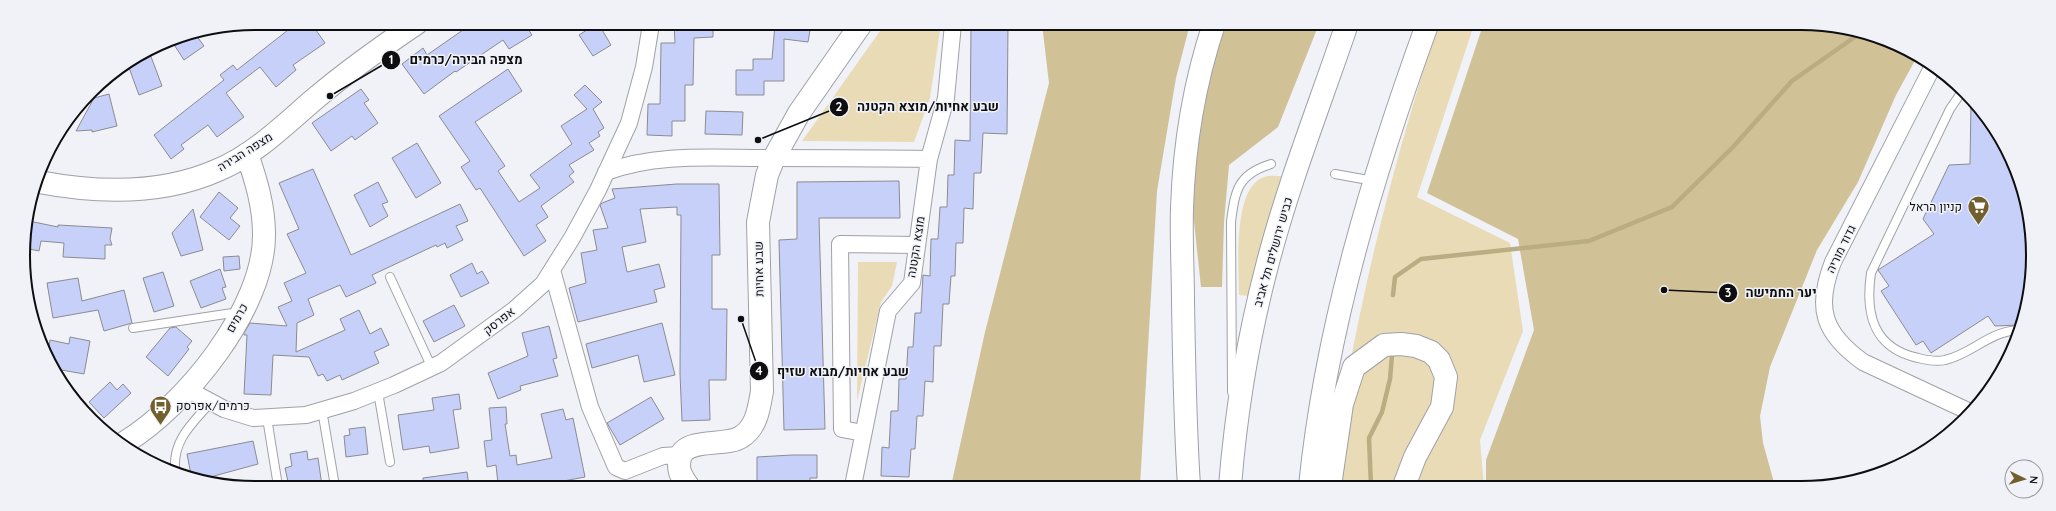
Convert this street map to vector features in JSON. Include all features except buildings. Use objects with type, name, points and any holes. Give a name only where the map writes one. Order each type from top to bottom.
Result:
[{"type":"main road","name":"מצפה הבירה","points":[[42,183],[70,188],[110,191],[148,188],[179,183],[218,170],[247,154],[278,131],[318,96],[373,53],[407,30]]},
{"type":"main road","name":"שבע אחיות","points":[[680,455],[687,448],[698,445],[732,441],[742,437],[752,426],[758,413],[762,391],[758,222],[767,175],[774,158],[799,113],[857,30]]},
{"type":"main road","points":[[1189,481],[1186,444],[1182,208],[1185,155],[1192,104],[1204,54],[1212,30]]},
{"type":"main road","name":"כביש ירושלים תל אביב","points":[[1231,476],[1248,346],[1267,264],[1279,222],[1345,30]]},
{"type":"main road","points":[[1311,481],[1321,407],[1344,291],[1375,181],[1424,30]]},
{"type":"main road","name":"כרמים","points":[[127,441],[168,410],[187,389],[205,368],[243,312],[259,273],[264,235],[262,205],[247,154]]},
{"type":"main road","points":[[1331,481],[1342,404],[1354,366],[1384,345],[1401,344],[1416,346],[1431,352],[1439,360],[1446,377],[1442,407],[1415,457],[1406,481]]},
{"type":"main road","points":[[680,455],[677,466],[680,475],[684,481]]},
{"type":"street","name":"אפרסק","points":[[187,389],[224,409],[253,418],[306,415],[378,392],[432,368],[480,336],[514,310],[543,284],[572,238],[606,172],[629,123],[644,67],[650,30]]},
{"type":"street","name":"מוצא הקטנה","points":[[854,481],[888,311],[912,283],[929,159],[946,98],[952,30]]},
{"type":"street","name":"גדוד מוריה","points":[[1930,71],[1833,262],[1826,280],[1823,311],[1828,324],[1837,339],[1848,351],[1863,362],[1965,410]]},
{"type":"street","points":[[606,172],[625,165],[649,160],[696,158],[929,159]]},
{"type":"street","points":[[863,433],[842,429],[840,244],[917,245]]},
{"type":"street","points":[[552,270],[590,408],[616,467],[625,472],[663,456],[680,455]]},
{"type":"lane","points":[[1959,95],[1950,109],[1871,273],[1868,292],[1869,308],[1875,327],[1884,339],[1894,348],[1910,356],[1926,360],[1944,360],[1957,357],[1996,334],[2013,331]]},
{"type":"lane","points":[[1231,476],[1231,222],[1239,186],[1247,175],[1271,164]]},
{"type":"lane","points":[[1336,174],[1375,181]]},
{"type":"lane","points":[[390,277],[432,368]]},
{"type":"lane","points":[[133,328],[243,312]]},
{"type":"lane","points":[[378,392],[390,462]]},
{"type":"lane","points":[[175,466],[176,447],[186,430],[211,402]]},
{"type":"lane","points":[[322,410],[334,481]]},
{"type":"lane","points":[[267,418],[277,481]]},
{"type":"shaded area","points":[[881,30],[940,30],[930,98],[914,142],[802,141]]},
{"type":"shaded area","points":[[1043,30],[1188,30],[1176,78],[1157,191],[1140,481],[952,481],[985,332],[1049,83]]},
{"type":"shaded area","points":[[1223,30],[1317,30],[1278,127],[1229,165],[1224,223],[1222,287],[1201,287],[1192,203],[1199,138],[1207,87]]},
{"type":"shaded area","points":[[1436,30],[1472,30],[1417,197],[1510,243],[1523,331],[1480,440],[1484,481],[1331,481],[1348,373],[1372,261],[1395,167]]},
{"type":"shaded area","points":[[1481,30],[1815,30],[1844,34],[1873,42],[1887,47],[1915,61],[1896,95],[1858,182],[1817,250],[1770,367],[1760,416],[1763,443],[1774,481],[1486,481],[1486,460],[1534,330],[1518,239],[1427,193]]},
{"type":"shaded area","points":[[1282,176],[1250,296],[1239,295],[1238,248],[1242,212],[1247,196],[1254,184],[1264,177]]},
{"type":"shaded area","points":[[858,262],[897,262],[892,286],[881,302],[857,401]]},
{"type":"waterway","points":[[1393,295],[1395,277],[1421,259],[1589,241],[1672,207],[1733,147],[1792,81],[1855,37]]},
{"type":"waterway","points":[[1371,481],[1369,438],[1382,412],[1390,379],[1392,355]]},
{"type":"place","name":"מצפה הבירה/כרמים","points":[[330,96]]},
{"type":"place","name":"שבע אחיות/מוצא הקטנה","points":[[758,140]]},
{"type":"place","name":"קניון הראל","points":[[1978,226]]},
{"type":"place","name":"יער החמישה","points":[[1664,290]]},
{"type":"place","name":"שבע אחיות/מבוא שזיף","points":[[741,319]]},
{"type":"place","name":"כרמים/אפרסק","points":[[160,426]]}]
